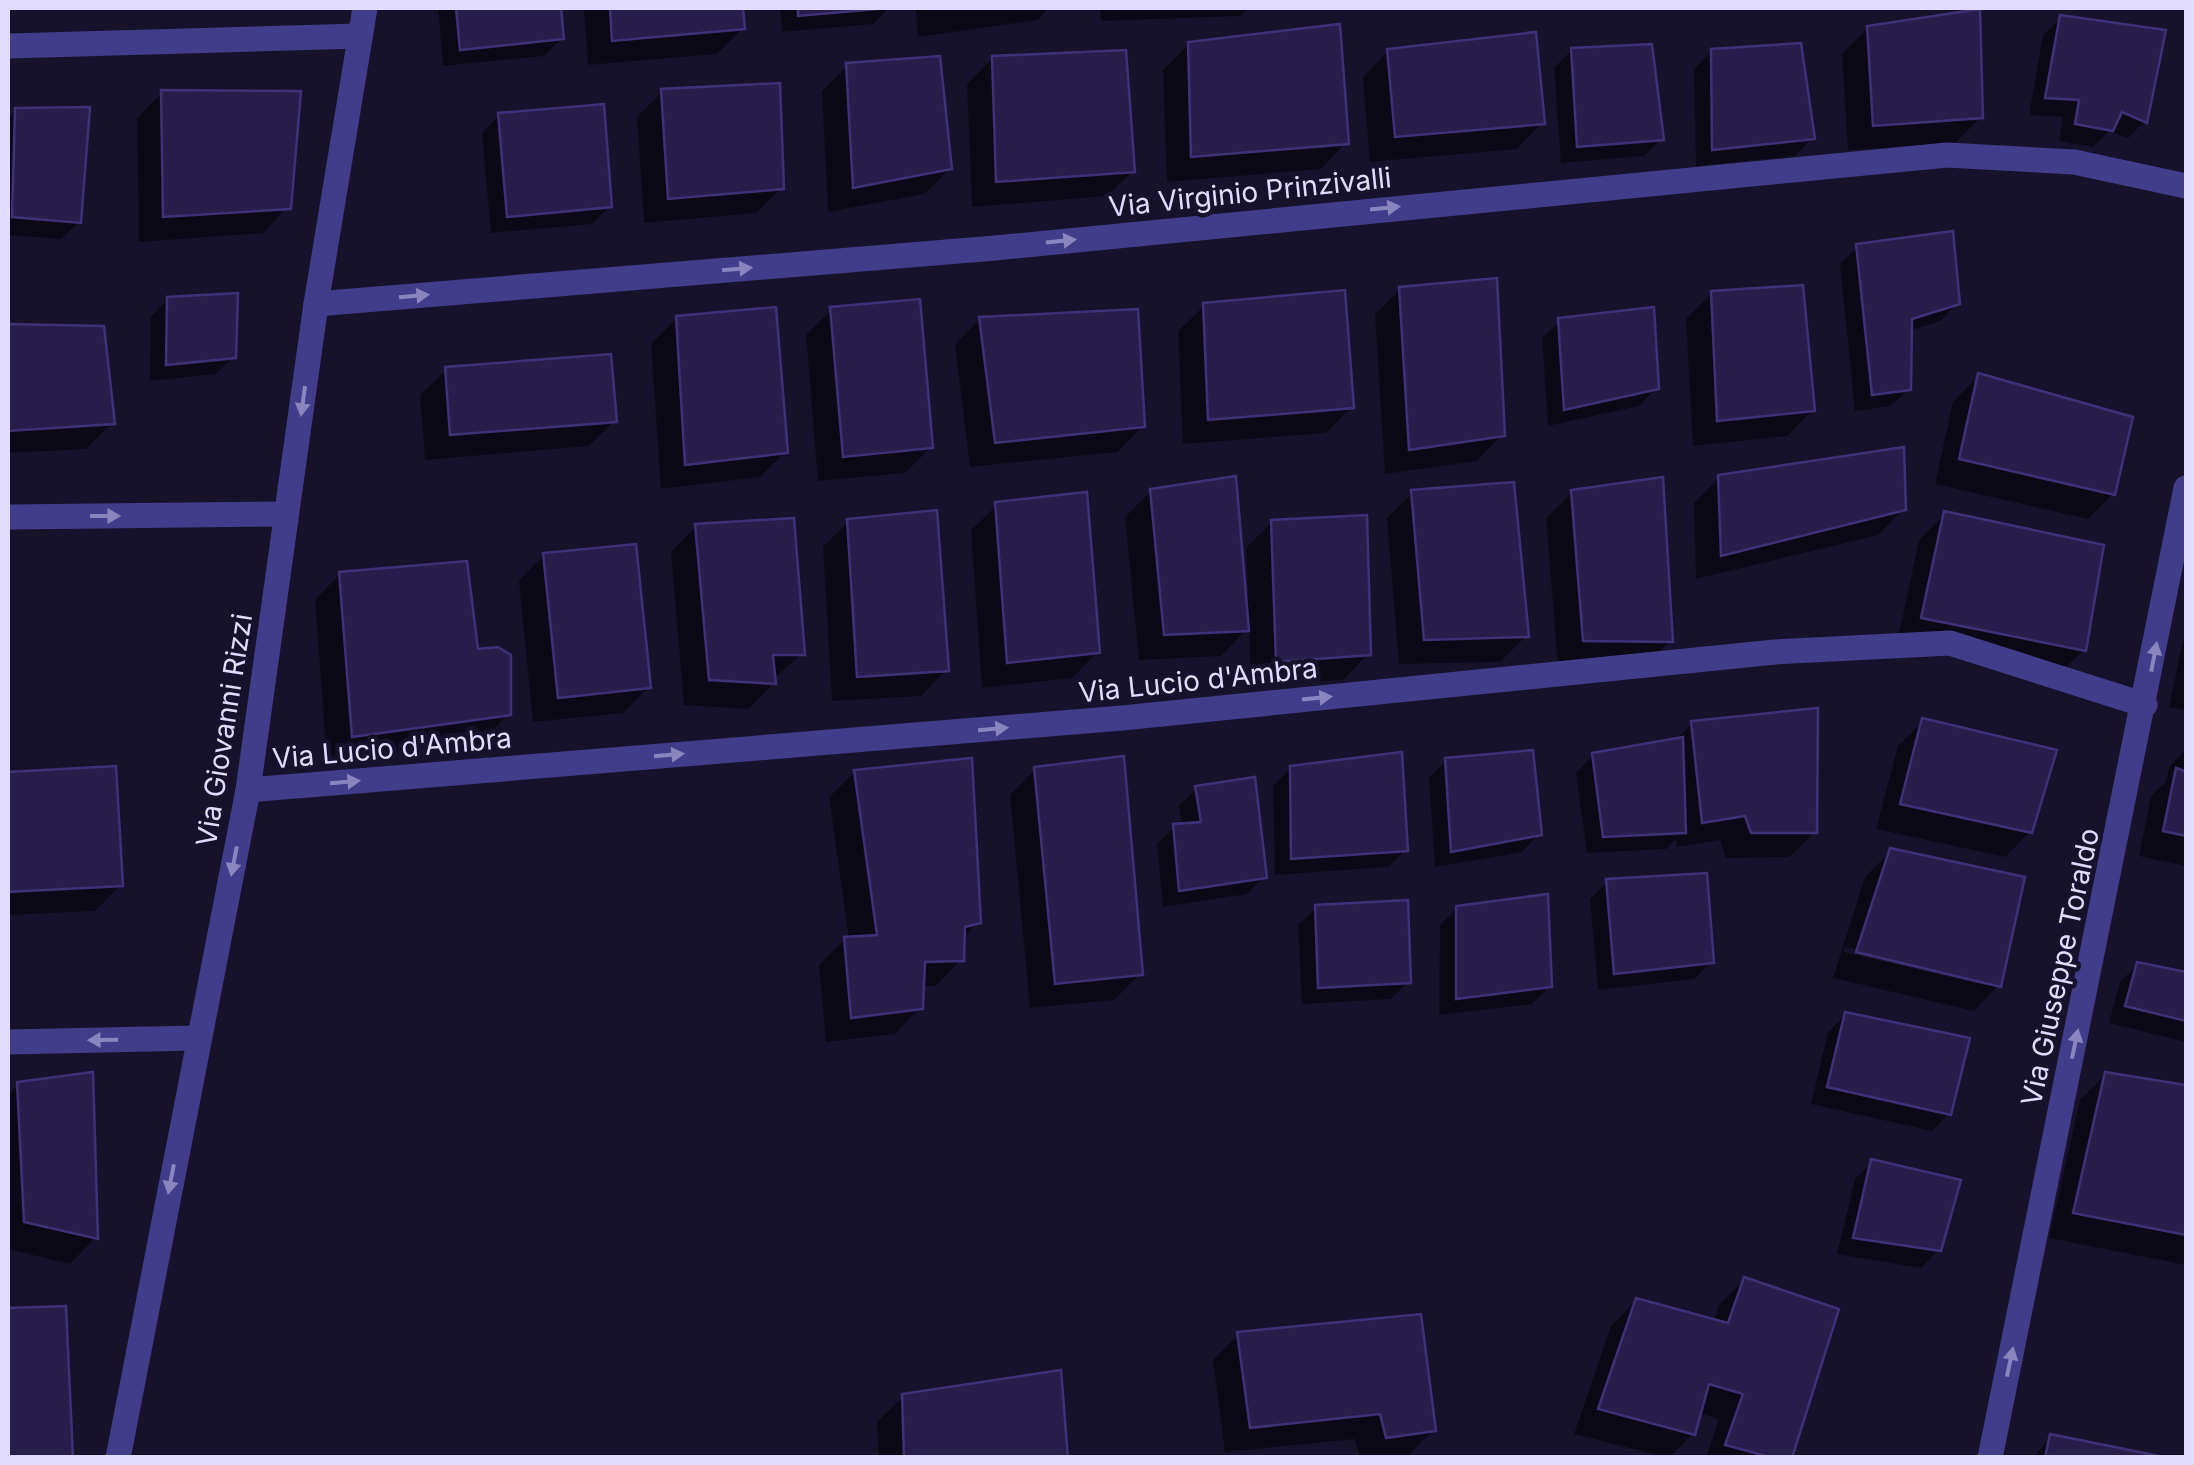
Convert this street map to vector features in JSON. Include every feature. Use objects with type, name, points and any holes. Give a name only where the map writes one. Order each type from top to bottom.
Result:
[{"type":"street","name":"Via Giovanni Rizzi","points":[[118,1458],[248,790],[316,304],[364,8]]},
{"type":"street","points":[[8,46],[359,36]]},
{"type":"street","name":"Via Virginio Prinzivalli","points":[[316,304],[995,248],[1947,155],[2074,162],[2186,186]]},
{"type":"street","name":"Via Giuseppe Toraldo","points":[[1990,1458],[2186,488]]},
{"type":"street","points":[[8,516],[286,514]]},
{"type":"street","name":"Via Lucio d'Ambra","points":[[248,790],[1122,718],[1775,652],[1950,643],[2145,705]]},
{"type":"street","points":[[8,1042],[198,1038]]},
{"type":"building","points":[[456,8],[561,8],[564,39],[460,50]]},
{"type":"building","points":[[610,8],[743,8],[745,29],[612,41]]},
{"type":"building","points":[[798,8],[889,8],[798,16]]},
{"type":"building","points":[[1980,9],[1983,118],[1873,126],[1867,26]]},
{"type":"building","points":[[2060,15],[2166,30],[2147,123],[2122,112],[2113,131],[2075,124],[2079,100],[2045,98]]},
{"type":"building","points":[[1340,24],[1349,144],[1191,157],[1188,42]]},
{"type":"building","points":[[1536,32],[1545,124],[1395,137],[1387,49]]},
{"type":"building","points":[[1801,43],[1815,139],[1712,150],[1711,49]]},
{"type":"building","points":[[1652,44],[1664,140],[1577,147],[1571,48]]},
{"type":"building","points":[[1126,50],[1135,172],[996,182],[992,56]]},
{"type":"building","points":[[940,56],[952,169],[853,188],[846,63]]},
{"type":"building","points":[[780,83],[784,189],[668,199],[661,89]]},
{"type":"building","points":[[161,90],[301,91],[291,209],[163,217]]},
{"type":"building","points":[[604,104],[612,207],[507,217],[498,113]]},
{"type":"building","points":[[90,107],[81,223],[12,217],[15,108]]},
{"type":"building","points":[[1953,231],[1960,304],[1912,319],[1911,390],[1872,395],[1856,244]]},
{"type":"building","points":[[1497,278],[1505,436],[1409,450],[1399,287]]},
{"type":"building","points":[[1803,285],[1815,411],[1717,421],[1711,291]]},
{"type":"building","points":[[1345,290],[1354,408],[1208,420],[1203,303]]},
{"type":"building","points":[[238,293],[236,358],[166,365],[167,297]]},
{"type":"building","points":[[920,299],[933,448],[843,457],[830,307]]},
{"type":"building","points":[[776,307],[788,453],[685,465],[676,316]]},
{"type":"building","points":[[1654,307],[1659,389],[1564,410],[1558,318]]},
{"type":"building","points":[[1138,309],[1145,427],[995,443],[979,317]]},
{"type":"building","points":[[8,324],[104,326],[115,424],[8,431]]},
{"type":"building","points":[[611,354],[617,422],[450,435],[445,367]]},
{"type":"building","points":[[1978,373],[2133,417],[2115,495],[1959,459]]},
{"type":"building","points":[[1904,447],[1906,510],[1721,556],[1718,475]]},
{"type":"building","points":[[1236,476],[1249,631],[1164,635],[1150,489]]},
{"type":"building","points":[[1663,477],[1673,642],[1583,641],[1571,490]]},
{"type":"building","points":[[1514,482],[1529,637],[1424,640],[1411,490]]},
{"type":"building","points":[[1087,492],[1100,653],[1007,663],[995,502]]},
{"type":"building","points":[[937,510],[949,671],[857,677],[847,519]]},
{"type":"building","points":[[1944,511],[2104,545],[2086,651],[1921,618]]},
{"type":"building","points":[[1367,515],[1371,655],[1276,662],[1271,520]]},
{"type":"building","points":[[794,518],[805,655],[773,655],[776,684],[709,680],[695,524]]},
{"type":"building","points":[[636,544],[651,688],[558,698],[543,553]]},
{"type":"building","points":[[467,561],[478,649],[498,647],[511,655],[511,715],[352,737],[339,572]]},
{"type":"building","points":[[1818,708],[1817,833],[1751,833],[1745,816],[1702,823],[1691,721]]},
{"type":"building","points":[[1922,718],[2057,750],[2032,833],[1900,804]]},
{"type":"building","points":[[1683,737],[1686,833],[1603,837],[1592,753]]},
{"type":"building","points":[[1533,750],[1542,835],[1451,852],[1445,758]]},
{"type":"building","points":[[1402,752],[1408,851],[1291,859],[1290,766]]},
{"type":"building","points":[[1124,756],[1143,975],[1055,984],[1034,767]]},
{"type":"building","points":[[972,758],[981,923],[965,927],[964,961],[925,962],[923,1009],[851,1018],[844,937],[877,935],[854,770]]},
{"type":"building","points":[[2186,765],[2186,836],[2163,831],[2176,768],[2185,771]]},
{"type":"building","points":[[116,766],[123,886],[8,892],[8,772]]},
{"type":"building","points":[[1255,777],[1267,878],[1179,891],[1173,824],[1201,822],[1195,786]]},
{"type":"building","points":[[1890,848],[2025,877],[2001,987],[1856,952]]},
{"type":"building","points":[[1707,873],[1714,963],[1614,974],[1606,879]]},
{"type":"building","points":[[1548,894],[1552,987],[1456,999],[1456,906]]},
{"type":"building","points":[[1408,900],[1411,983],[1318,988],[1315,905]]},
{"type":"building","points":[[2137,962],[2186,972],[2186,1021],[2125,1006]]},
{"type":"building","points":[[1845,1012],[1970,1038],[1951,1115],[1827,1087]]},
{"type":"building","points":[[93,1072],[98,1239],[24,1222],[17,1082]]},
{"type":"building","points":[[2105,1072],[2186,1085],[2186,1235],[2073,1213]]},
{"type":"building","points":[[1871,1159],[1961,1180],[1941,1251],[1853,1238]]},
{"type":"building","points":[[1744,1277],[1839,1309],[1792,1458],[1773,1458],[1725,1445],[1743,1394],[1709,1384],[1695,1435],[1598,1409],[1636,1298],[1728,1323]]},
{"type":"building","points":[[66,1306],[73,1458],[8,1458],[8,1308]]},
{"type":"building","points":[[1421,1314],[1436,1431],[1386,1438],[1380,1414],[1250,1428],[1237,1332]]},
{"type":"building","points":[[1061,1370],[1068,1458],[904,1458],[902,1394]]},
{"type":"building","points":[[2050,1434],[2164,1457],[2045,1458]]}]
